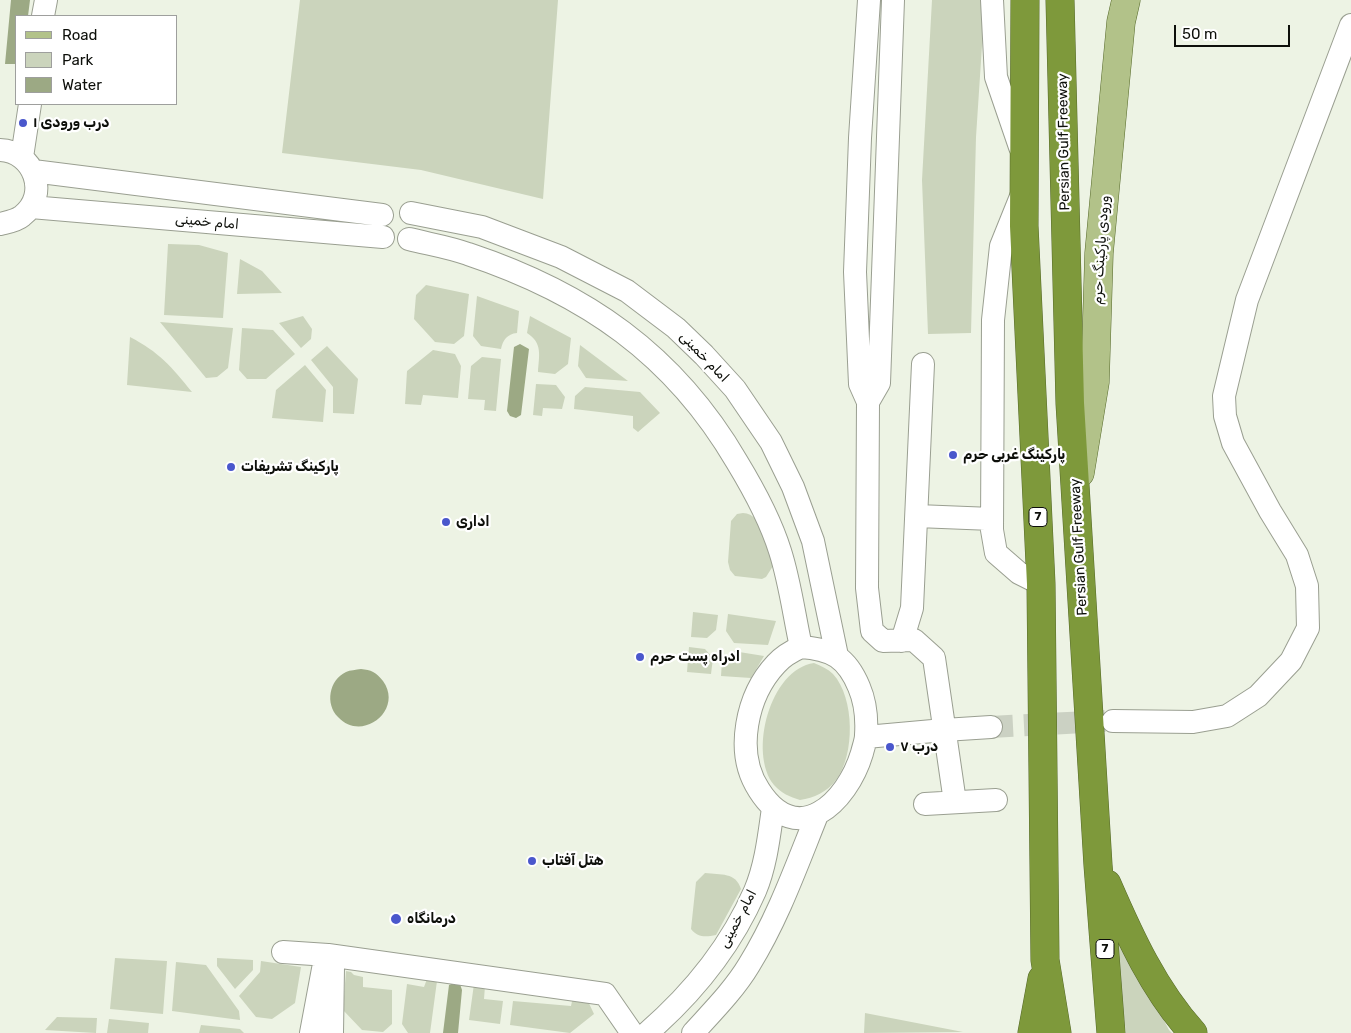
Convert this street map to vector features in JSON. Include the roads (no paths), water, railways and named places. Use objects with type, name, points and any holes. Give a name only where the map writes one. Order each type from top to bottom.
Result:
[{"type":"highway","name":"7","points":[[1025,0],[1024,226],[1041,584],[1045,960],[1057,1033]]},
{"type":"highway","name":"Persian Gulf Freeway","points":[[1060,0],[1070,403],[1098,865],[1111,1033]]},
{"type":"highway","points":[[1098,865],[1134,946],[1178,1016],[1193,1033]]},
{"type":"highway","points":[[1032,1033],[1045,960]]},
{"type":"main road","name":"ورودی پارکینگ حرم","points":[[1076,499],[1095,382],[1099,252],[1123,11]]},
{"type":"street","points":[[43,15],[46,0]]},
{"type":"street","points":[[869,0],[860,138],[856,272],[860,384],[868,402],[867,588],[872,631],[883,641],[914,640],[934,658],[955,802]]},
{"type":"street","points":[[868,402],[879,383],[893,0]]},
{"type":"street","points":[[992,0],[996,77],[1024,158]]},
{"type":"street","points":[[1123,11],[1137,0]]},
{"type":"street","points":[[1113,721],[1193,722],[1227,716],[1258,696],[1291,661],[1308,628],[1307,586],[1297,555],[1270,511],[1233,443],[1225,416],[1224,396],[1247,300],[1351,25]]},
{"type":"street","points":[[0,224],[11,222],[22,216],[31,207],[36,196],[37,183],[28,164],[30,105]]},
{"type":"street","name":"امام خمینی","points":[[0,150],[13,152],[28,164],[382,215]]},
{"type":"street","points":[[1024,188],[1001,246],[994,311],[992,530],[996,552],[1019,573],[1041,584]]},
{"type":"street","name":"امام خمینی","points":[[31,207],[383,237]]},
{"type":"street","points":[[396,207],[411,213],[415,229],[409,239],[396,244],[383,237],[379,226],[382,215],[391,208],[396,207]]},
{"type":"street","name":"امام خمینی","points":[[411,213],[482,227],[561,257],[628,291],[676,328],[704,355],[735,389],[771,442],[793,487],[813,541],[837,656]]},
{"type":"street","points":[[409,239],[467,253],[555,289],[614,325],[650,353],[683,385],[722,436],[755,492],[769,522],[780,551],[801,647]]},
{"type":"street","points":[[902,641],[912,608],[924,364]]},
{"type":"street","points":[[917,516],[992,519]]},
{"type":"street","points":[[801,647],[819,648],[837,656],[854,674],[863,697],[866,737],[857,770],[845,790],[831,806],[816,815],[801,818],[786,816],[773,808],[753,781],[748,764],[746,730],[756,695],[761,684],[776,663],[788,653],[801,647]]},
{"type":"street","points":[[866,737],[991,727]]},
{"type":"street","points":[[925,804],[996,800]]},
{"type":"street","name":"امام خمینی","points":[[647,1033],[667,1016],[728,944],[755,890],[767,852],[773,808]]},
{"type":"street","points":[[693,1033],[721,1002],[748,967],[769,930],[782,903],[816,815]]},
{"type":"street","points":[[283,952],[328,954],[605,994],[632,1033]]},
{"type":"street","points":[[311,1033],[322,969],[328,954]]},
{"type":"street","points":[[328,954],[334,969],[332,1033]]},
{"type":"water","points":[[11,0],[30,0],[28,15],[15,15],[15,64],[5,64]]},
{"type":"water","points":[[520,344],[529,349],[521,415],[516,418],[510,416],[507,411],[514,347]]},
{"type":"water","points":[[361,669],[373,672],[383,681],[388,692],[388,703],[384,712],[377,720],[368,725],[358,726],[348,724],[338,717],[331,706],[330,699],[333,686],[340,676],[348,671]]},
{"type":"water","points":[[454,983],[460,984],[462,990],[458,1033],[443,1033],[449,985]]},
{"type":"tunnel","points":[[991,727],[1105,721]]},
{"type":"place","name":"درب ورودی ۱","points":[[23,123]]},
{"type":"place","name":"پارکینگ غربی حرم","points":[[953,455]]},
{"type":"place","name":"پارکینگ تشریفات","points":[[231,467]]},
{"type":"place","name":"اداری","points":[[446,522]]},
{"type":"place","name":"ادراه پست حرم","points":[[640,657]]},
{"type":"place","name":"درب ۷","points":[[890,747]]},
{"type":"place","name":"هتل آفتاب","points":[[532,861]]},
{"type":"place","name":"درمانگاه","points":[[396,919]]}]
